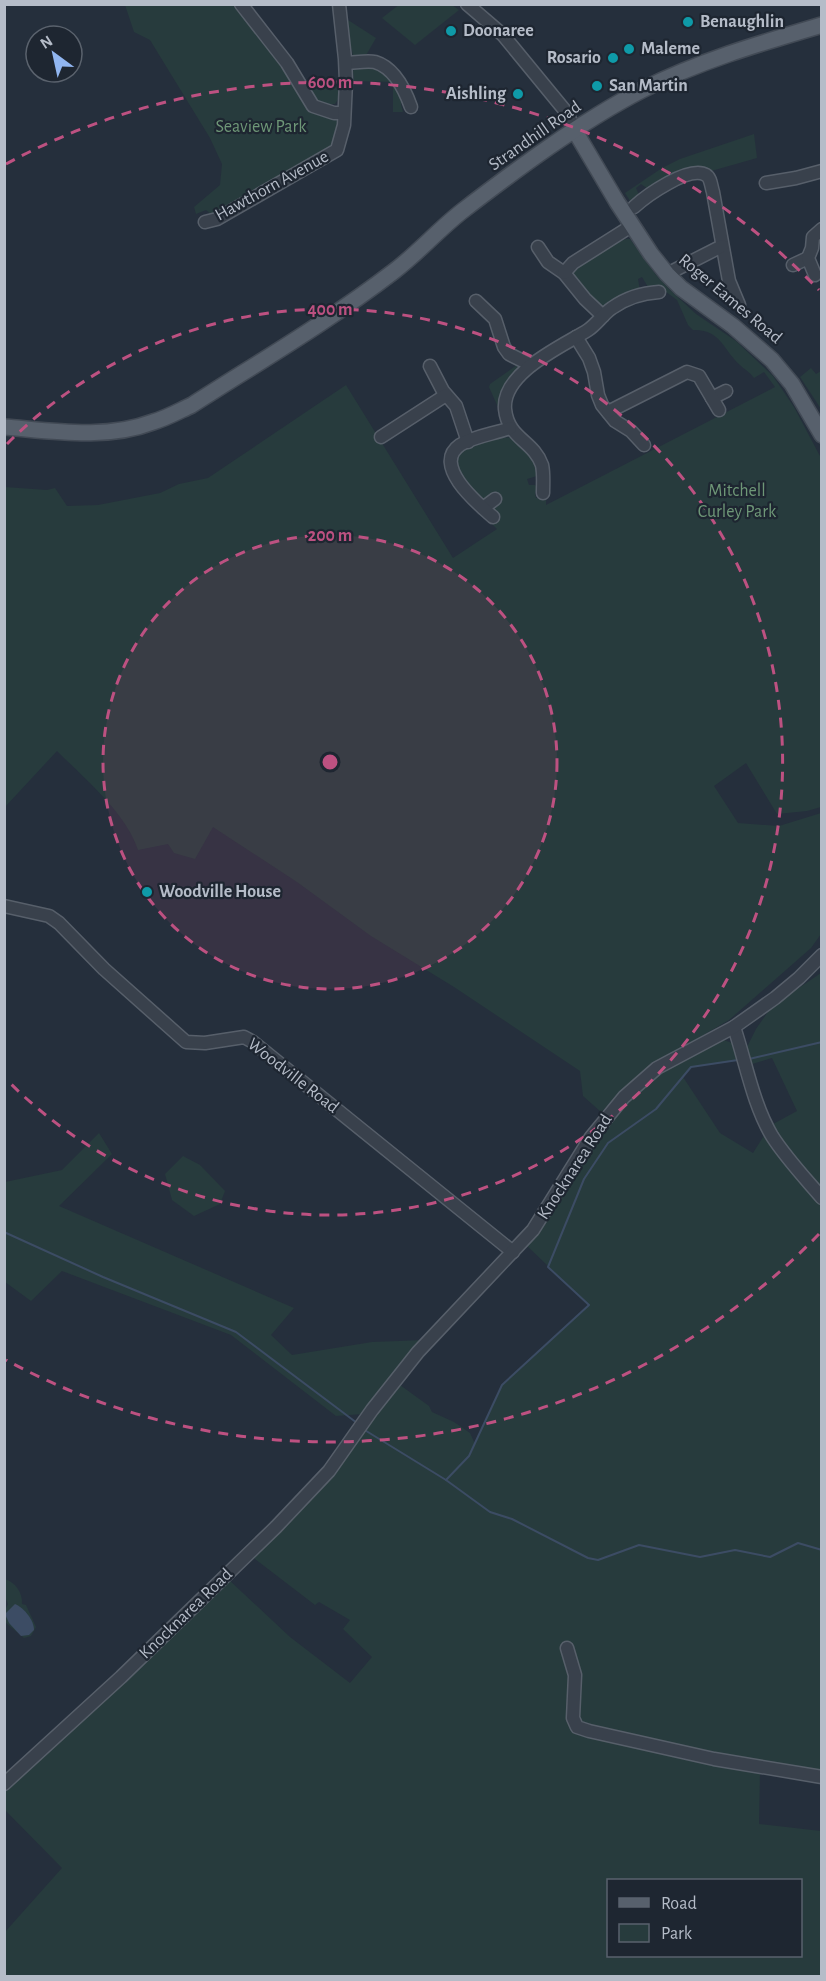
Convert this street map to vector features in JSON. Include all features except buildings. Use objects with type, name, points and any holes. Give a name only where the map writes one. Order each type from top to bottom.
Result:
[{"type":"main road","name":"Strandhill Road","points":[[4,427],[74,433],[115,431],[152,423],[192,405],[394,272],[460,213],[621,101],[714,59],[822,25]]},
{"type":"main road","name":"Roger Eames Road","points":[[575,131],[651,254],[667,274],[681,288],[733,326],[772,360],[792,384],[822,435]]},
{"type":"street","points":[[243,5],[287,63],[313,105],[334,113],[343,113],[346,63],[339,4]]},
{"type":"street","points":[[467,4],[503,35],[567,113],[575,131]]},
{"type":"street","points":[[346,63],[375,62],[384,67],[397,78],[411,107]]},
{"type":"street","name":"Hawthorn Avenue","points":[[205,222],[217,219],[337,150],[344,125],[343,113]]},
{"type":"street","points":[[766,183],[822,171]]},
{"type":"street","points":[[634,207],[645,191],[692,174],[706,175],[710,180],[729,281],[739,305]]},
{"type":"street","points":[[564,273],[573,263],[633,225]]},
{"type":"street","points":[[793,265],[808,258],[813,237],[822,229]]},
{"type":"street","points":[[667,274],[722,246]]},
{"type":"street","points":[[538,247],[548,262],[564,273],[585,299],[603,316]]},
{"type":"street","points":[[808,258],[815,275]]},
{"type":"street","points":[[539,486],[542,465],[535,453],[510,428],[505,407],[509,392],[531,365],[591,328],[612,308],[644,288],[659,292]]},
{"type":"street","points":[[476,301],[495,319],[504,347],[509,354],[531,365]]},
{"type":"street","points":[[576,337],[594,372],[597,395],[615,422],[631,431],[644,445]]},
{"type":"street","points":[[430,366],[446,394],[456,406],[468,442]]},
{"type":"street","points":[[608,412],[687,372],[699,376],[719,411]]},
{"type":"street","points":[[712,398],[726,391]]},
{"type":"street","points":[[381,437],[389,426],[446,394]]},
{"type":"street","points":[[493,517],[466,493],[450,461],[453,453],[460,446],[510,428]]},
{"type":"street","points":[[483,508],[495,499]]},
{"type":"street","name":"Woodville Road","points":[[4,906],[49,916],[59,923],[104,969],[186,1042],[205,1043],[244,1037],[253,1042],[513,1252]]},
{"type":"street","name":"Knocknarea Road","points":[[4,1784],[121,1677],[276,1527],[329,1471],[418,1352],[543,1217],[591,1137],[624,1097],[657,1068],[735,1027],[779,995],[822,955]]},
{"type":"street","points":[[735,1027],[759,1107],[771,1134],[783,1152],[822,1198]]},
{"type":"street","points":[[567,1648],[575,1675],[573,1718],[577,1727],[714,1759],[822,1777]]},
{"type":"green space","points":[[400,4],[452,5],[459,10],[415,45],[382,18]]},
{"type":"green space","name":"Seaview Park","points":[[125,5],[233,5],[271,48],[311,112],[338,119],[339,132],[335,141],[317,156],[212,215],[206,210],[196,214],[194,207],[220,185],[222,164],[210,138],[150,40],[134,32]]},
{"type":"green space","points":[[348,20],[376,38],[365,57],[353,55]]},
{"type":"green space","points":[[357,66],[380,70],[395,82],[403,97],[401,104],[403,112],[393,112],[393,82],[354,81],[353,71]]},
{"type":"green space","points":[[339,86],[339,98],[335,104],[317,101],[310,88]]},
{"type":"green space","points":[[754,134],[757,158],[648,189],[641,184],[636,188],[639,195],[632,204],[625,193],[662,168],[680,159]]},
{"type":"green space","name":"Mitchell Curley Park","points":[[630,239],[669,289],[696,314],[736,341],[773,376],[794,407],[821,458],[821,807],[777,814],[746,763],[714,786],[738,823],[779,826],[821,813],[821,934],[811,948],[729,1020],[645,1069],[601,1112],[583,1096],[580,1071],[454,987],[371,936],[297,882],[213,827],[195,859],[174,853],[168,844],[138,850],[132,836],[114,810],[57,751],[5,807],[5,487],[47,490],[55,488],[67,506],[98,505],[160,493],[179,484],[208,478],[346,385],[453,558],[497,529],[491,523],[497,515],[485,500],[481,501],[460,476],[456,460],[460,454],[473,445],[490,439],[514,438],[539,464],[537,476],[527,479],[529,485],[535,485],[538,488],[535,493],[536,498],[546,497],[546,505],[775,387],[764,372],[754,378],[716,337],[710,333],[693,330],[688,325],[677,300],[658,286],[648,287],[642,277],[638,279],[640,290],[603,307],[588,296],[576,281],[572,270],[616,240],[618,242]]},
{"type":"green space","points":[[517,365],[518,369],[500,397],[501,414],[489,387]]},
{"type":"green space","points":[[811,368],[816,374],[821,371],[821,409],[800,377]]},
{"type":"green space","points":[[821,973],[821,1188],[787,1150],[773,1124],[797,1111],[772,1058],[752,1064],[746,1049],[772,1006]]},
{"type":"green space","points":[[724,1040],[732,1043],[739,1060],[691,1067],[683,1077],[720,1133],[753,1153],[765,1134],[794,1176],[821,1206],[821,1772],[655,1740],[760,1771],[759,1824],[821,1831],[821,1976],[5,1976],[5,1932],[62,1868],[5,1810],[4,1790],[228,1579],[290,1637],[350,1683],[372,1657],[343,1629],[350,1620],[319,1602],[315,1605],[251,1556],[372,1421],[400,1385],[429,1406],[432,1412],[454,1422],[470,1433],[475,1444],[502,1385],[589,1305],[526,1245],[544,1224],[587,1150],[620,1106],[660,1071],[716,1041]]},
{"type":"green space","points":[[99,1133],[112,1154],[59,1206],[294,1308],[271,1335],[292,1355],[372,1342],[425,1340],[363,1414],[336,1416],[231,1335],[62,1271],[31,1301],[5,1282],[5,1182],[62,1170]]},
{"type":"green space","points":[[183,1156],[200,1165],[225,1191],[220,1204],[194,1216],[172,1200],[165,1174]]},
{"type":"green space","points":[[5,1579],[18,1588],[22,1604],[26,1605],[36,1627],[31,1636],[24,1638],[5,1622],[5,1610],[8,1604],[5,1597]]},
{"type":"water","points":[[15,1604],[25,1611],[32,1622],[34,1630],[29,1635],[21,1636],[9,1623],[5,1614]]},
{"type":"waterway","points":[[749,1059],[822,1042]]},
{"type":"waterway","points":[[446,1480],[469,1456],[502,1385],[589,1305],[548,1267],[584,1179],[608,1143],[656,1109],[691,1067],[738,1060]]},
{"type":"waterway","points":[[4,1232],[103,1277],[236,1332],[357,1423]]},
{"type":"waterway","points":[[363,1429],[446,1480],[490,1512],[512,1519],[588,1558],[598,1560],[639,1545],[700,1557],[735,1550],[770,1557],[798,1543],[822,1550]]},
{"type":"place","name":"Benaughlin","points":[[688,22]]},
{"type":"place","name":"Doonaree","points":[[451,31]]},
{"type":"place","name":"Maleme","points":[[629,49]]},
{"type":"place","name":"Rosario","points":[[613,58]]},
{"type":"place","name":"San Martin","points":[[597,86]]},
{"type":"place","name":"Aishling","points":[[518,94]]},
{"type":"place","name":"Woodville House","points":[[147,892]]}]
